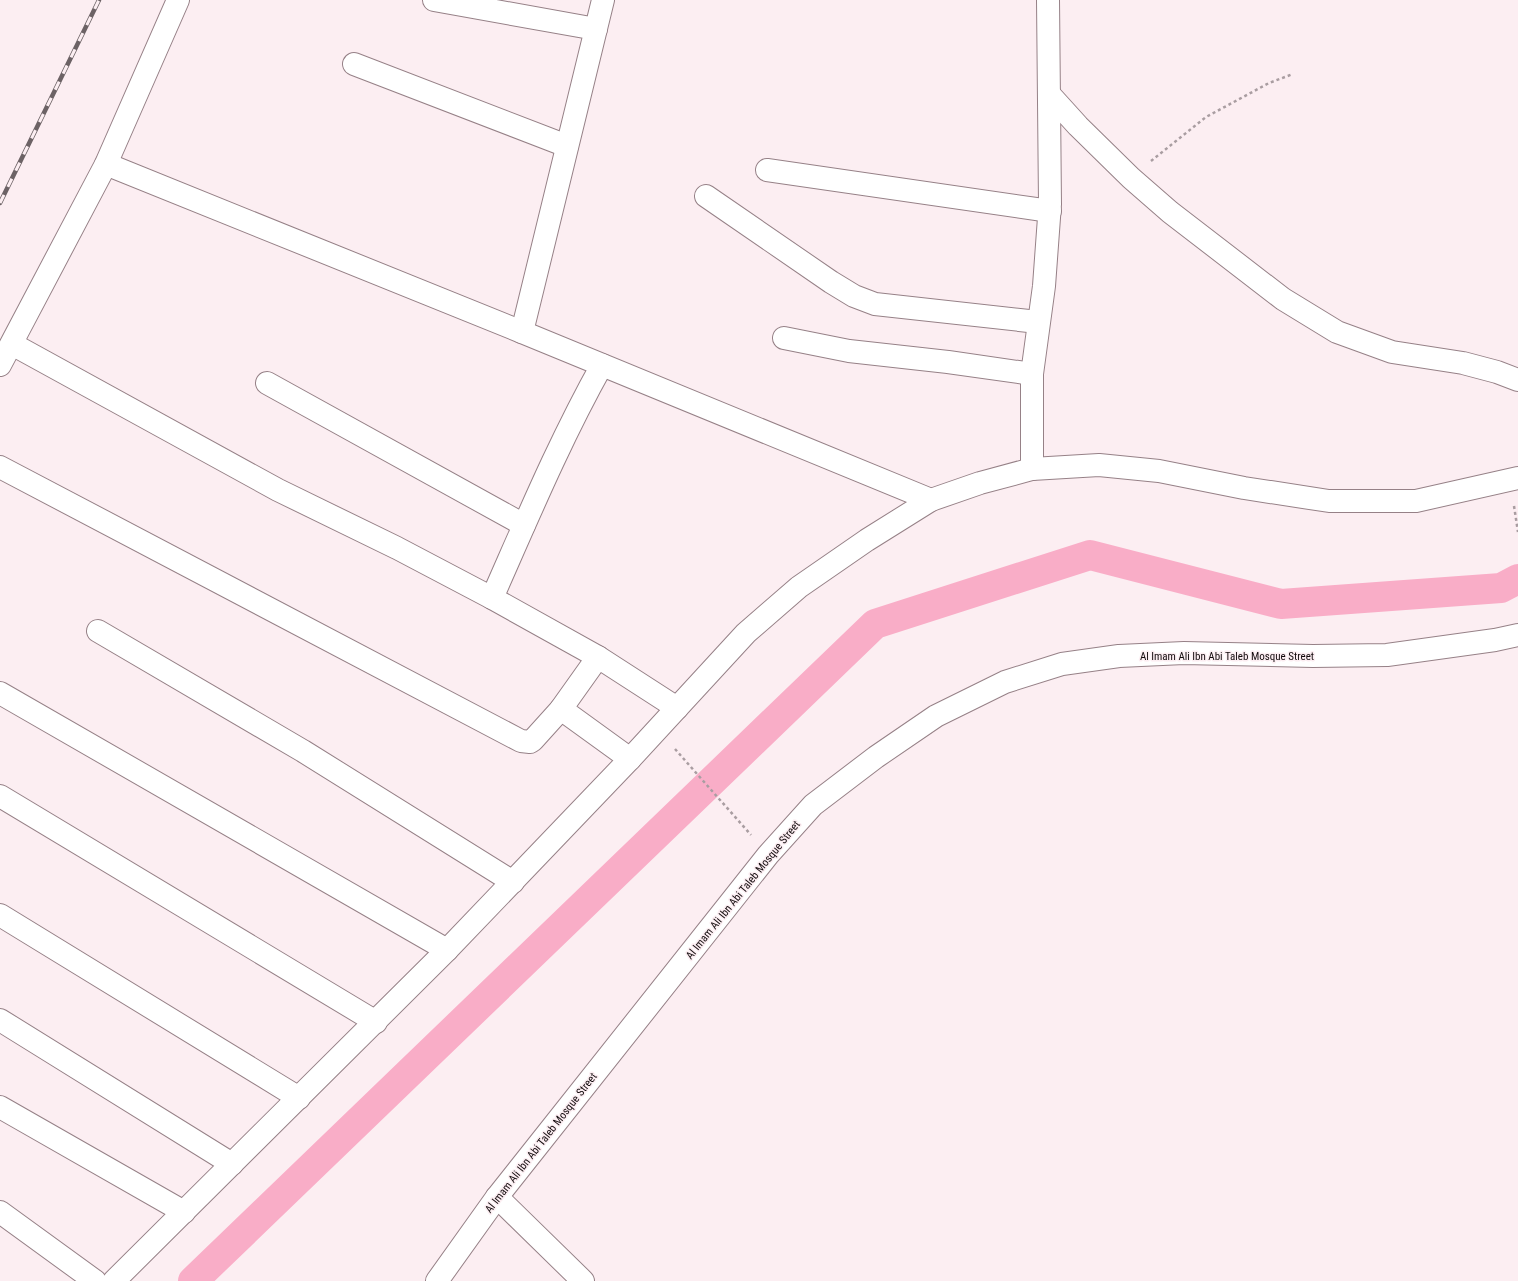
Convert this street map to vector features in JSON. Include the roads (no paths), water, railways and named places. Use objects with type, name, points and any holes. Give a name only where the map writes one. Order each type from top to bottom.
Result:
[{"type":"street","points":[[0,365],[106,164],[178,0]]},
{"type":"street","points":[[434,0],[596,29]]},
{"type":"street","points":[[522,332],[603,0]]},
{"type":"street","points":[[1032,469],[1032,374],[1044,286],[1050,212],[1048,0]]},
{"type":"street","points":[[354,64],[567,146]]},
{"type":"street","points":[[1049,94],[1078,126],[1131,178],[1170,212],[1284,299],[1337,332],[1392,352],[1463,364],[1497,372],[1518,380]]},
{"type":"street","points":[[106,164],[522,332],[931,500]]},
{"type":"street","points":[[767,170],[1050,212]]},
{"type":"street","points":[[706,196],[831,282],[854,296],[875,304],[1038,322]]},
{"type":"street","points":[[784,338],[848,351],[948,362],[1032,374]]},
{"type":"street","points":[[12,344],[278,490],[398,548],[492,598],[598,658],[677,708]]},
{"type":"street","points":[[492,598],[564,435],[602,365]]},
{"type":"street","points":[[267,383],[524,525]]},
{"type":"street","points":[[114,1281],[447,950],[630,760],[746,633],[799,587],[867,540],[931,500],[980,483],[1032,469],[1099,465],[1159,471],[1244,488],[1329,501],[1416,501],[1518,478]]},
{"type":"street","points":[[0,467],[522,741],[530,742],[533,740],[561,709],[598,658]]},
{"type":"street","points":[[98,631],[303,751],[512,882]]},
{"type":"street","name":"Al Imam Ali Ibn Abi Taleb Mosque Street","points":[[437,1281],[497,1197],[768,855],[813,805],[876,757],[936,716],[1005,682],[1062,664],[1119,656],[1184,653],[1313,656],[1387,655],[1518,636]]},
{"type":"street","points":[[0,693],[447,950]]},
{"type":"street","points":[[561,709],[630,760]]},
{"type":"street","points":[[0,796],[376,1022]]},
{"type":"street","points":[[0,915],[299,1098]]},
{"type":"street","points":[[0,1020],[232,1164]]},
{"type":"street","points":[[0,1107],[184,1212]]},
{"type":"street","points":[[497,1197],[583,1281]]},
{"type":"street","points":[[0,1212],[95,1281]]},
{"type":"waterway","points":[[193,1281],[875,624],[1090,555],[1281,604],[1501,588],[1518,579]]},
{"type":"railway","points":[[0,203],[99,0]]}]
